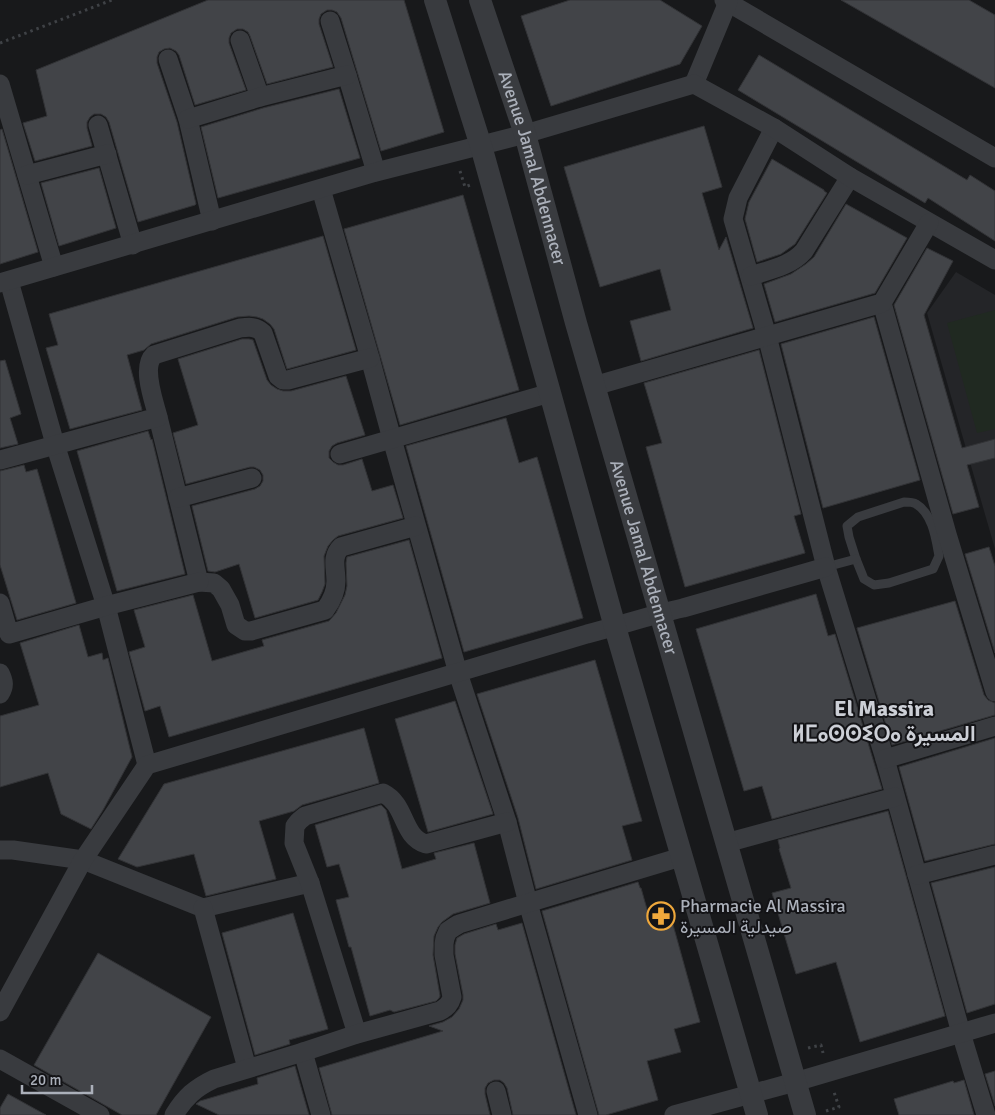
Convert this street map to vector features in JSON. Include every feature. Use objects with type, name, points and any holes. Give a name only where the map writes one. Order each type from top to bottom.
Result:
[{"type":"street","points":[[436,0],[480,146],[615,627],[754,1105]]},
{"type":"street","name":"Avenue Jamal Abdennacer","points":[[480,0],[525,134],[576,324],[805,1115]]},
{"type":"street","points":[[694,84],[726,1],[995,158]]},
{"type":"street","points":[[330,21],[376,172]]},
{"type":"street","points":[[240,40],[260,97]]},
{"type":"street","points":[[168,59],[188,119],[212,221]]},
{"type":"street","points":[[188,119],[260,97],[348,75]]},
{"type":"street","points":[[0,84],[54,267]]},
{"type":"street","points":[[147,765],[106,606],[5,282],[376,172],[525,134],[694,84],[774,128],[850,177],[995,260]]},
{"type":"street","points":[[98,125],[133,245]]},
{"type":"street","points":[[774,128],[740,191],[734,219],[767,336],[826,567],[885,759],[961,1033],[986,1115]]},
{"type":"street","points":[[27,176],[107,154]]},
{"type":"street","points":[[751,276],[799,257],[850,177]]},
{"type":"street","points":[[321,189],[458,673],[507,822],[588,1115]]},
{"type":"street","points":[[594,386],[882,303],[929,223]]},
{"type":"street","points":[[882,303],[939,529],[995,692]]},
{"type":"street","points":[[199,582],[148,371],[151,358],[154,355],[240,328],[253,327],[263,333],[278,376],[283,380],[370,358]]},
{"type":"street","points":[[340,454],[550,393]]},
{"type":"street","points":[[0,460],[158,417]]},
{"type":"street","points":[[178,498],[252,478]]},
{"type":"street","points":[[0,603],[4,635],[199,582],[214,583],[221,589],[230,605],[236,625],[245,631],[251,631],[325,610],[333,594],[336,582],[335,556],[337,550],[341,547],[416,526]]},
{"type":"street","points":[[0,1012],[83,860],[147,765],[587,634],[826,567]]},
{"type":"street","points":[[0,673],[4,680],[3,689],[0,694]]},
{"type":"street","points":[[885,759],[995,726]]},
{"type":"street","points":[[357,1034],[310,883],[294,844],[295,826],[299,820],[305,816],[383,793],[389,796],[397,805],[415,838],[426,844],[507,822]]},
{"type":"street","points":[[726,843],[895,797]]},
{"type":"street","points":[[0,850],[13,850],[83,860],[203,908],[310,883]]},
{"type":"street","points":[[917,875],[995,855]]},
{"type":"street","points":[[174,1115],[190,1093],[202,1084],[214,1079],[446,1008],[452,997],[444,944],[448,931],[459,924],[681,858]]},
{"type":"street","points":[[203,908],[247,1068]]},
{"type":"street","points":[[674,1115],[754,1105],[795,1082],[995,1023]]},
{"type":"street","points":[[303,1052],[321,1115]]},
{"type":"street","points":[[0,1059],[100,1115]]},
{"type":"street","points":[[496,1091],[502,1115]]},
{"type":"lane","points":[[904,502],[915,503],[939,529],[939,556],[932,569],[889,584],[874,585],[864,579],[856,559],[847,526],[858,517],[904,502]]},
{"type":"lane","points":[[826,567],[856,559]]},
{"type":"path","points":[[0,42],[112,0]]},
{"type":"shaded area","points":[[956,272],[995,295],[995,549],[927,313]]},
{"type":"shaded area","points":[[995,310],[995,429],[977,433],[947,323]]},
{"type":"building","points":[[208,0],[404,0],[444,132],[381,151],[341,18],[337,12],[327,10],[321,14],[319,24],[333,67],[267,84],[248,32],[243,29],[237,29],[231,33],[229,43],[246,90],[195,105],[179,55],[170,48],[159,52],[157,63],[177,122],[195,205],[138,222],[109,122],[101,114],[94,114],[87,122],[92,146],[35,161],[23,123],[47,116],[36,70]]},
{"type":"building","points":[[570,0],[660,0],[702,26],[680,64],[551,106],[521,16]]},
{"type":"building","points":[[841,0],[969,0],[995,15],[995,88]]},
{"type":"building","points":[[759,55],[967,180],[970,175],[995,191],[995,241],[928,198],[925,203],[738,90]]},
{"type":"building","points":[[339,89],[360,158],[218,198],[201,127],[263,108]]},
{"type":"building","points":[[704,126],[722,187],[702,193],[719,250],[726,237],[753,328],[641,361],[630,321],[671,310],[660,269],[600,287],[564,167]]},
{"type":"building","points":[[2,129],[38,252],[0,264],[0,130]]},
{"type":"building","points":[[772,159],[827,193],[795,244],[781,254],[757,262],[745,219],[749,202]]},
{"type":"building","points":[[99,168],[116,228],[59,246],[41,183]]},
{"type":"building","points":[[463,195],[519,390],[400,425],[344,229]]},
{"type":"building","points":[[846,204],[907,238],[875,293],[775,322],[764,284],[791,274],[814,257]]},
{"type":"building","points":[[323,236],[356,350],[287,369],[274,329],[270,324],[257,317],[237,317],[151,344],[144,350],[127,355],[142,410],[70,429],[46,348],[58,345],[49,314]]},
{"type":"building","points":[[927,248],[953,261],[924,315],[962,448],[995,439],[995,458],[967,465],[979,507],[953,514],[894,305]]},
{"type":"building","points":[[874,317],[920,480],[823,508],[781,344]]},
{"type":"building","points":[[242,339],[253,340],[267,380],[277,389],[291,391],[346,376],[365,435],[332,446],[329,451],[329,458],[338,465],[362,459],[372,491],[393,485],[403,518],[338,536],[328,546],[324,556],[325,584],[318,600],[255,618],[239,564],[215,572],[208,571],[192,506],[255,489],[263,481],[263,475],[260,470],[250,467],[186,484],[173,433],[198,425],[178,359]]},
{"type":"building","points":[[759,350],[801,514],[794,516],[805,553],[685,587],[646,447],[662,443],[644,383]]},
{"type":"building","points":[[5,360],[21,414],[10,418],[18,444],[0,448],[0,361]]},
{"type":"building","points":[[506,418],[519,463],[537,457],[583,618],[464,652],[406,446]]},
{"type":"building","points":[[148,431],[152,439],[185,574],[117,591],[77,451]]},
{"type":"building","points":[[24,465],[26,472],[37,469],[76,603],[17,620],[0,565],[0,471]]},
{"type":"building","points":[[409,540],[442,658],[169,737],[160,706],[145,711],[129,652],[145,647],[134,610],[193,595],[212,661],[264,646],[262,640],[329,621],[336,613],[345,595],[347,586],[347,557]]},
{"type":"building","points":[[989,547],[995,566],[995,653],[965,554]]},
{"type":"building","points":[[816,594],[828,636],[835,634],[882,789],[772,819],[762,786],[744,791],[696,629]]},
{"type":"building","points":[[955,601],[984,695],[988,700],[995,703],[995,715],[892,745],[857,628]]},
{"type":"building","points":[[79,625],[88,657],[102,653],[103,660],[108,658],[132,757],[91,829],[61,814],[48,773],[0,787],[0,716],[39,705],[20,643]]},
{"type":"building","points":[[595,660],[642,821],[622,826],[632,860],[536,889],[518,818],[477,694]]},
{"type":"building","points":[[455,701],[493,814],[428,832],[395,719]]},
{"type":"building","points":[[364,728],[379,783],[302,805],[294,811],[259,821],[276,879],[206,896],[194,854],[137,867],[118,859],[164,784]]},
{"type":"building","points":[[995,738],[995,844],[925,861],[899,767]]},
{"type":"building","points":[[381,805],[386,810],[402,869],[436,859],[434,853],[474,843],[490,903],[453,914],[438,927],[434,936],[433,955],[440,996],[436,1001],[370,1016],[336,900],[349,897],[339,864],[327,867],[315,825]]},
{"type":"building","points":[[888,811],[945,1016],[860,1042],[836,962],[796,974],[772,893],[791,888],[778,840]]},
{"type":"building","points":[[995,867],[995,1004],[967,1013],[931,883]]},
{"type":"building","points":[[638,882],[652,927],[672,921],[700,1022],[674,1029],[681,1052],[647,1061],[658,1100],[606,1115],[599,1115],[542,911]]},
{"type":"building","points":[[293,913],[328,1029],[289,1040],[290,1044],[255,1055],[222,933]]},
{"type":"building","points":[[522,923],[576,1115],[513,1115],[507,1088],[500,1080],[494,1080],[488,1083],[485,1088],[490,1115],[332,1115],[319,1068],[443,1031],[429,1026],[452,1017],[459,1009],[463,1000],[455,954],[457,938],[496,924],[498,930]]},
{"type":"building","points":[[98,953],[211,1017],[156,1115],[122,1115],[34,1065]]},
{"type":"building","points":[[295,1066],[309,1115],[219,1115],[196,1104],[200,1101],[258,1084],[257,1078]]},
{"type":"building","points":[[995,1071],[995,1106],[985,1074]]},
{"type":"building","points":[[964,1080],[974,1115],[899,1115],[894,1099],[953,1081],[954,1083]]},
{"type":"building","points":[[8,1094],[46,1115],[0,1115],[0,1108]]},
{"type":"place","name":"Pharmacie Al Massira صيدلية المسيرة","points":[[661,916]]},
{"type":"district","name":"El Massira ⵍⵎⴰⵙⵙⵉⵔⴰ المسيرة","points":[[884,720]]}]
